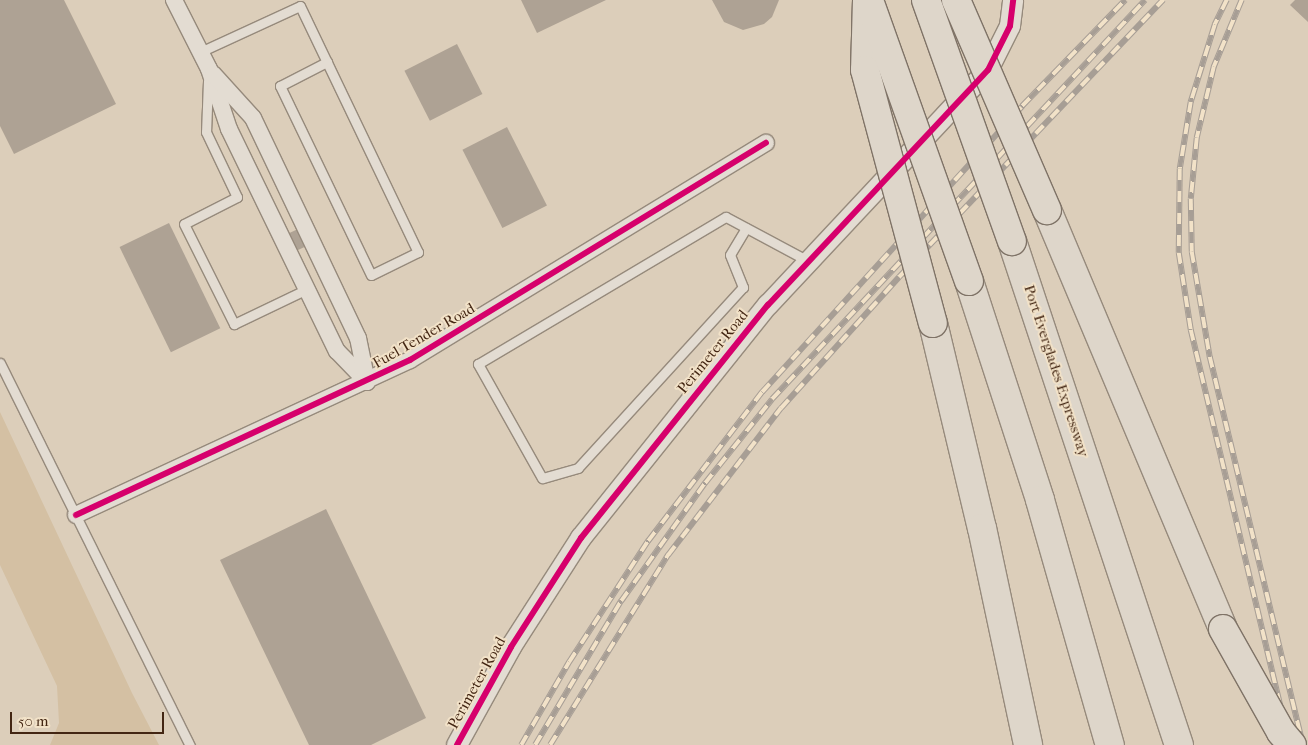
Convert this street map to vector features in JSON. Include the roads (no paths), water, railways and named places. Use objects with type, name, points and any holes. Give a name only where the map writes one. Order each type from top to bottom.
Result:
[{"type":"highway","points":[[868,0],[891,54],[969,281],[1040,500],[1110,745]]},
{"type":"highway","points":[[868,0],[865,70],[933,323],[982,528],[1028,745]]},
{"type":"highway","name":"Port Everglades Expressway","points":[[926,0],[1012,241],[1179,745]]},
{"type":"highway","points":[[956,0],[1047,210],[1223,629],[1281,732],[1292,745]]},
{"type":"street","name":"Fuel Tender Road","points":[[174,0],[209,69],[229,129],[337,351],[367,382]]},
{"type":"street","name":"Perimeter Road","points":[[457,745],[511,647],[581,538],[721,360],[808,261],[988,70],[1010,26],[1014,0]]},
{"type":"street","name":"Fuel Tender Road","points":[[209,69],[253,118],[358,338],[367,382]]},
{"type":"street","name":"Fuel Tender Road","points":[[76,515],[367,382],[468,326],[766,143]]},
{"type":"lane","points":[[200,52],[300,6],[327,62],[418,252],[371,275],[280,86],[327,62]]},
{"type":"lane","points":[[209,69],[206,132],[237,197],[184,224],[234,324],[307,289]]},
{"type":"lane","points":[[746,228],[730,254],[743,286],[578,468],[542,478],[478,364],[726,217],[808,261]]},
{"type":"lane","points":[[0,363],[190,745]]},
{"type":"railway","points":[[521,745],[569,662],[648,541],[762,392],[1022,106],[1125,0]]},
{"type":"railway","points":[[535,745],[621,601],[705,483],[772,399],[1145,0]]},
{"type":"railway","points":[[550,745],[668,555],[781,408],[899,277],[1163,0]]},
{"type":"railway","points":[[1227,0],[1215,25],[1191,102],[1180,169],[1179,253],[1191,330],[1290,745]]},
{"type":"railway","points":[[1242,0],[1214,67],[1197,138],[1191,199],[1192,252],[1210,357],[1303,745]]}]
